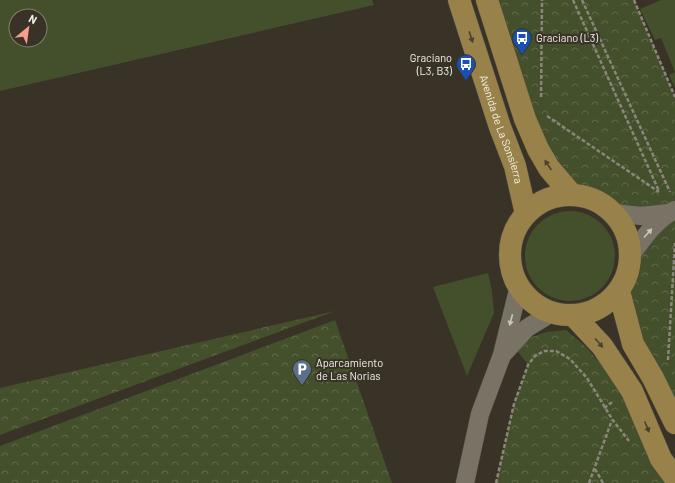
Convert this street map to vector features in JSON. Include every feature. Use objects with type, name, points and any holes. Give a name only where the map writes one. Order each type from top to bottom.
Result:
[{"type":"main road","name":"Avenida de La Sonsierra","points":[[460,0],[500,127],[515,166],[526,214]]},
{"type":"main road","points":[[487,0],[524,119],[549,168],[572,195]]},
{"type":"main road","points":[[563,314],[590,312],[606,303],[619,291],[628,274],[631,255],[629,240],[623,226],[614,213],[595,200],[572,195],[556,197],[540,203],[526,214],[513,236],[510,249],[513,274],[519,286],[533,302],[563,314],[602,346],[632,391],[661,460],[675,478]]},
{"type":"main road","points":[[619,291],[633,344],[654,378],[675,423]]},
{"type":"street","points":[[614,213],[641,216],[672,206]]},
{"type":"street","points":[[631,255],[648,232],[672,206]]},
{"type":"street","points":[[465,483],[480,414],[502,355],[519,286]]},
{"type":"street","points":[[502,355],[527,328],[563,314]]},
{"type":"path","points":[[541,104],[542,0]]},
{"type":"path","points":[[573,0],[659,192]]},
{"type":"path","points":[[582,0],[672,206]]},
{"type":"path","points":[[634,0],[675,97]]},
{"type":"path","points":[[541,112],[659,192],[672,206]]},
{"type":"path","points":[[667,362],[675,243]]},
{"type":"path","points":[[496,483],[514,404],[528,365],[535,356],[544,351],[556,351],[570,359],[587,378],[612,419],[589,483]]},
{"type":"path","points":[[595,469],[603,483]]},
{"type":"green space","points":[[0,0],[372,0],[374,5],[0,91]]},
{"type":"green space","points":[[487,0],[634,0],[675,97],[675,423],[619,291],[631,255],[669,213],[614,213],[595,200],[584,196],[572,195],[549,168]]},
{"type":"green space","points":[[661,0],[675,0],[675,72],[661,38],[655,40],[640,9]]},
{"type":"green space","points":[[675,72],[675,88],[669,75]]},
{"type":"green space","points":[[570,211],[587,215],[602,224],[611,239],[615,256],[611,273],[602,288],[587,297],[570,301],[553,297],[538,288],[529,273],[525,256],[529,239],[538,224],[553,215]]},
{"type":"green space","points":[[488,273],[492,291],[494,313],[467,376],[433,287]]},
{"type":"green space","points":[[335,311],[0,435],[0,388]]},
{"type":"green space","name":"Aparcamiento de Las Norias","points":[[335,320],[392,483],[0,483],[0,446]]},
{"type":"green space","points":[[566,330],[586,347],[603,367],[675,483],[496,483],[514,404],[528,365],[517,350],[532,337],[547,332]]},
{"type":"place","name":"Graciano (L3)","points":[[522,55]]},
{"type":"place","name":"Graciano (L3, B3)","points":[[466,81]]},
{"type":"place","name":"Aparcamiento de Las Norias","points":[[302,386]]}]
